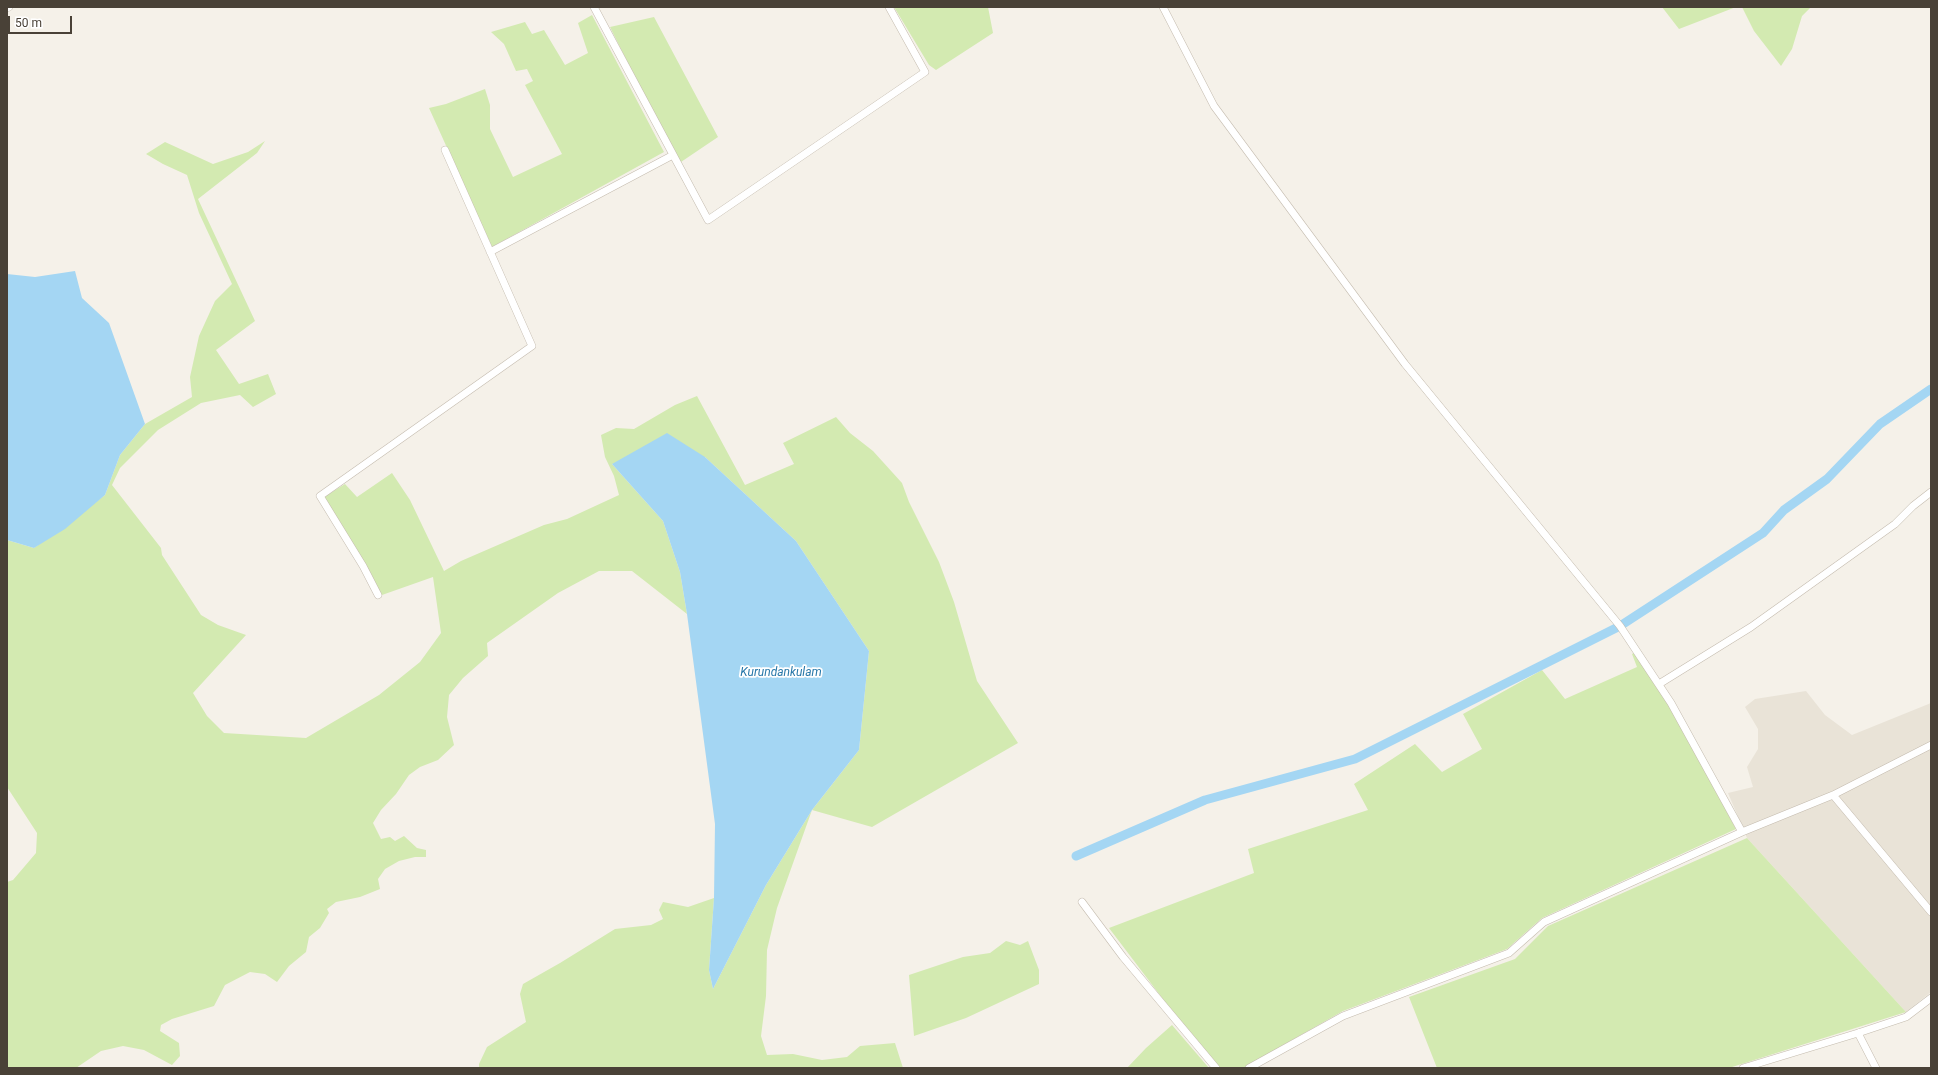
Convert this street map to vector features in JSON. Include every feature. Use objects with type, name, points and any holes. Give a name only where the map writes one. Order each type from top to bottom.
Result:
[{"type":"street","points":[[594,7],[708,220],[925,72],[889,7]]},
{"type":"street","points":[[1163,7],[1214,106],[1405,364],[1620,626],[1671,703],[1742,832]]},
{"type":"street","points":[[378,595],[363,566],[320,496],[532,346],[445,150]]},
{"type":"street","points":[[490,252],[673,155]]},
{"type":"street","points":[[1659,684],[1762,619],[1895,524],[1913,506],[1931,492]]},
{"type":"street","points":[[1249,1068],[1344,1016],[1510,953],[1544,922],[1742,832],[1833,795],[1931,745]]},
{"type":"street","points":[[1833,795],[1931,912]]},
{"type":"street","points":[[1082,902],[1123,957],[1216,1068]]},
{"type":"street","points":[[1747,1067],[1906,1017],[1931,998]]},
{"type":"street","points":[[1858,1033],[1876,1068]]},
{"type":"shaded area","points":[[1806,691],[1825,715],[1852,735],[1931,703],[1931,992],[1906,1012],[1747,838],[1728,793],[1753,787],[1747,767],[1758,749],[1758,729],[1745,707],[1755,699]]},
{"type":"green space","points":[[894,7],[988,7],[993,33],[936,70],[929,65]]},
{"type":"green space","points":[[1662,7],[1736,7],[1679,29]]},
{"type":"green space","points":[[1742,7],[1811,7],[1802,16],[1792,49],[1781,66],[1754,31]]},
{"type":"green space","points":[[592,15],[664,152],[492,247],[429,108],[446,104],[485,89],[490,105],[490,129],[513,177],[562,154],[525,85],[533,81],[527,69],[516,71],[504,44],[491,32],[525,22],[532,34],[544,30],[565,65],[588,53],[578,23]]},
{"type":"green space","points":[[654,17],[718,137],[678,164],[610,27]]},
{"type":"green space","points":[[265,141],[257,153],[198,199],[255,321],[216,350],[239,384],[268,374],[276,394],[253,407],[240,395],[201,403],[158,430],[120,468],[112,485],[161,548],[162,555],[201,615],[218,625],[246,635],[193,693],[207,716],[224,733],[306,738],[379,695],[420,662],[441,633],[433,577],[382,595],[324,497],[345,484],[357,497],[392,473],[410,500],[444,571],[461,561],[544,525],[567,519],[619,495],[614,476],[605,457],[601,435],[616,428],[634,429],[675,405],[697,396],[745,485],[794,464],[783,443],[836,417],[850,433],[873,451],[902,483],[909,502],[939,562],[954,602],[977,681],[1018,743],[872,827],[812,810],[859,750],[869,651],[796,541],[705,457],[612,464],[663,521],[680,572],[687,614],[632,571],[599,571],[558,593],[487,643],[488,656],[463,678],[449,695],[447,717],[454,745],[438,760],[420,767],[409,775],[396,794],[381,810],[373,823],[381,839],[390,837],[395,841],[404,836],[417,848],[426,850],[426,857],[415,857],[399,861],[385,869],[378,879],[380,889],[360,897],[336,902],[327,909],[329,913],[320,928],[309,937],[306,952],[289,966],[277,982],[265,974],[250,972],[225,985],[214,1006],[172,1019],[161,1025],[160,1031],[179,1043],[180,1056],[172,1065],[144,1050],[123,1046],[101,1051],[76,1068],[7,1068],[7,882],[13,880],[36,853],[37,833],[7,787],[7,540],[34,548],[105,495],[120,455],[145,424],[192,397],[190,377],[199,336],[215,301],[232,284],[199,213],[187,175],[146,154],[165,142],[213,164],[248,152]]},
{"type":"green space","points":[[1636,652],[1670,704],[1736,829],[1542,918],[1507,949],[1343,1011],[1243,1068],[1220,1068],[1214,1062],[1172,1011],[1109,928],[1254,873],[1248,849],[1368,810],[1354,784],[1415,744],[1442,772],[1482,749],[1463,714],[1542,670],[1565,699],[1637,667],[1632,654]]},
{"type":"green space","points":[[812,810],[777,908],[767,950],[766,996],[761,1036],[767,1055],[793,1054],[822,1060],[847,1057],[860,1046],[895,1043],[903,1068],[479,1068],[479,1064],[487,1047],[526,1022],[520,994],[523,984],[615,929],[651,925],[663,919],[659,910],[663,902],[688,907],[714,898],[709,970],[713,989],[766,885]]},
{"type":"green space","points":[[1747,838],[1906,1012],[1729,1068],[1437,1068],[1409,997],[1515,959],[1548,926]]},
{"type":"green space","points":[[1006,941],[1020,945],[1028,941],[1039,970],[1039,984],[966,1018],[914,1036],[909,975],[963,957],[990,953]]},
{"type":"green space","points":[[1172,1025],[1209,1068],[1127,1068],[1146,1048]]},
{"type":"water","points":[[75,271],[82,298],[109,323],[145,424],[120,455],[105,495],[65,529],[34,548],[7,540],[7,274],[35,277]]},
{"type":"water","name":"Kurundankulam","points":[[667,433],[705,457],[796,541],[869,651],[859,750],[812,810],[766,885],[713,989],[709,970],[714,898],[715,824],[680,572],[663,521],[612,464]]},
{"type":"waterway","points":[[1076,856],[1205,800],[1355,759],[1620,626],[1763,533],[1784,510],[1827,479],[1880,424],[1931,389]]}]
